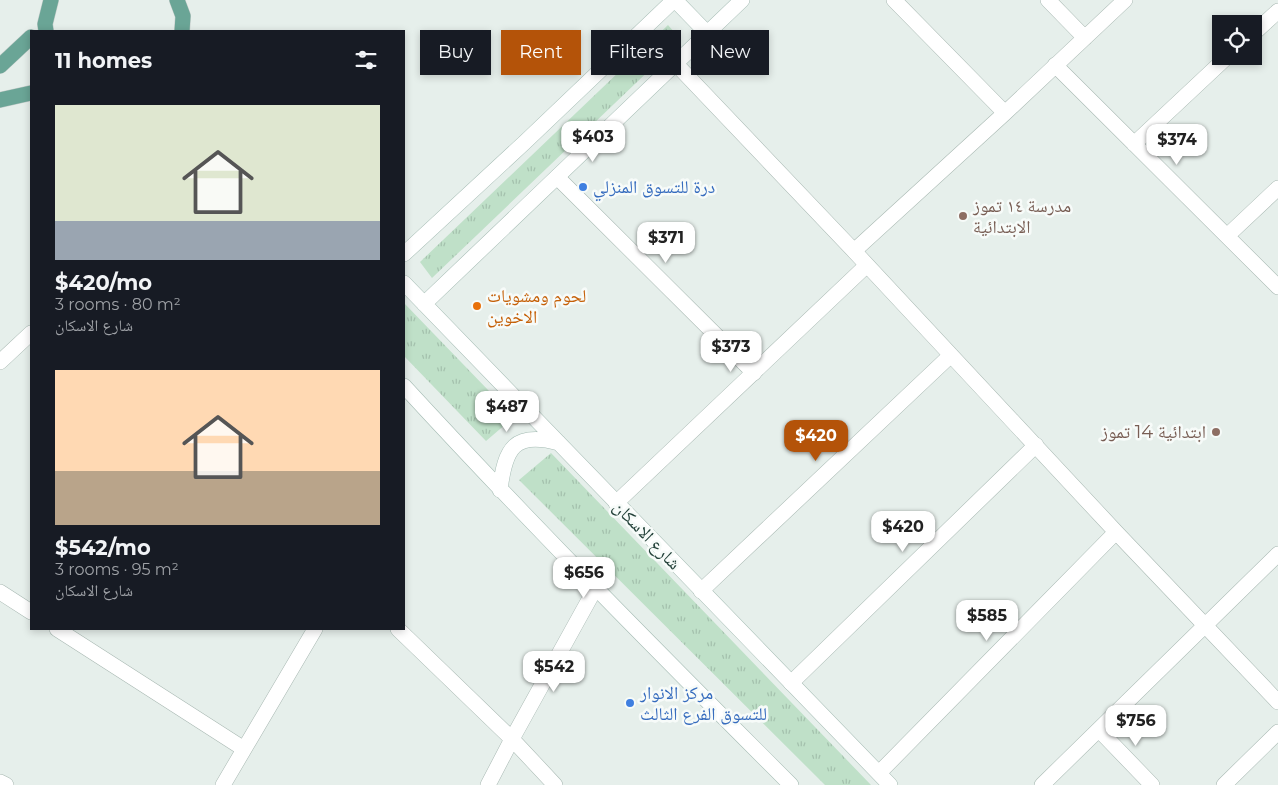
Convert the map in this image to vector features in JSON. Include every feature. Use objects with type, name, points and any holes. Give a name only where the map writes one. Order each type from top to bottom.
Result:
[{"type":"main road","points":[[43,29],[51,0]]},
{"type":"main road","points":[[177,0],[183,16],[182,30]]},
{"type":"main road","points":[[0,66],[30,38]]},
{"type":"main road","points":[[0,100],[30,93]]},
{"type":"street","points":[[405,253],[674,0],[704,30]]},
{"type":"street","points":[[710,30],[742,0]]},
{"type":"street","points":[[894,0],[1005,113]]},
{"type":"street","points":[[1048,0],[1085,38]]},
{"type":"street","points":[[854,251],[1125,0]]},
{"type":"street","points":[[1262,26],[1278,11]]},
{"type":"street","points":[[681,59],[691,49]]},
{"type":"street","points":[[1055,65],[1278,288]]},
{"type":"street","points":[[1134,144],[1218,65]]},
{"type":"street","points":[[681,69],[1278,702]]},
{"type":"street","points":[[424,304],[664,75]]},
{"type":"street","points":[[557,177],[754,373]]},
{"type":"street","points":[[1227,236],[1278,188]]},
{"type":"street","points":[[616,503],[867,265]]},
{"type":"street","name":"شارع الاسكان","points":[[405,284],[890,785]]},
{"type":"street","points":[[0,362],[30,334]]},
{"type":"street","points":[[701,591],[951,355]]},
{"type":"street","points":[[405,387],[500,490],[595,588],[791,785]]},
{"type":"street","points":[[500,490],[506,459],[518,443],[533,438],[560,444]]},
{"type":"street","points":[[791,683],[1036,445]]},
{"type":"street","points":[[879,773],[1116,532]]},
{"type":"street","points":[[1042,785],[1278,554]]},
{"type":"street","points":[[488,785],[595,588]]},
{"type":"street","points":[[0,592],[30,611]]},
{"type":"street","points":[[59,630],[244,749]]},
{"type":"street","points":[[223,785],[314,630]]},
{"type":"street","points":[[399,630],[512,739],[555,785]]},
{"type":"street","points":[[1099,730],[1152,785]]},
{"type":"street","points":[[1224,785],[1278,732]]},
{"type":"street","points":[[0,782],[6,785]]},
{"type":"green space","points":[[668,25],[672,30],[663,30]]},
{"type":"green space","points":[[616,75],[644,75],[432,278],[420,262]]},
{"type":"green space","points":[[405,304],[514,417],[486,441],[405,357]]},
{"type":"green space","points":[[551,453],[871,785],[825,785],[519,480]]},
{"type":"place","name":"درة للتسوق المنزلي","points":[[583,187]]},
{"type":"place","name":"مدرسة ١٤ تموز الابتدائية","points":[[963,216]]},
{"type":"place","name":"لحوم ومشويات الاخوين","points":[[477,306]]},
{"type":"place","name":"ابتدائية 14 تموز","points":[[1216,432]]},
{"type":"place","name":"مركز الانوار للتسوق الفرع الثالث","points":[[630,703]]}]
